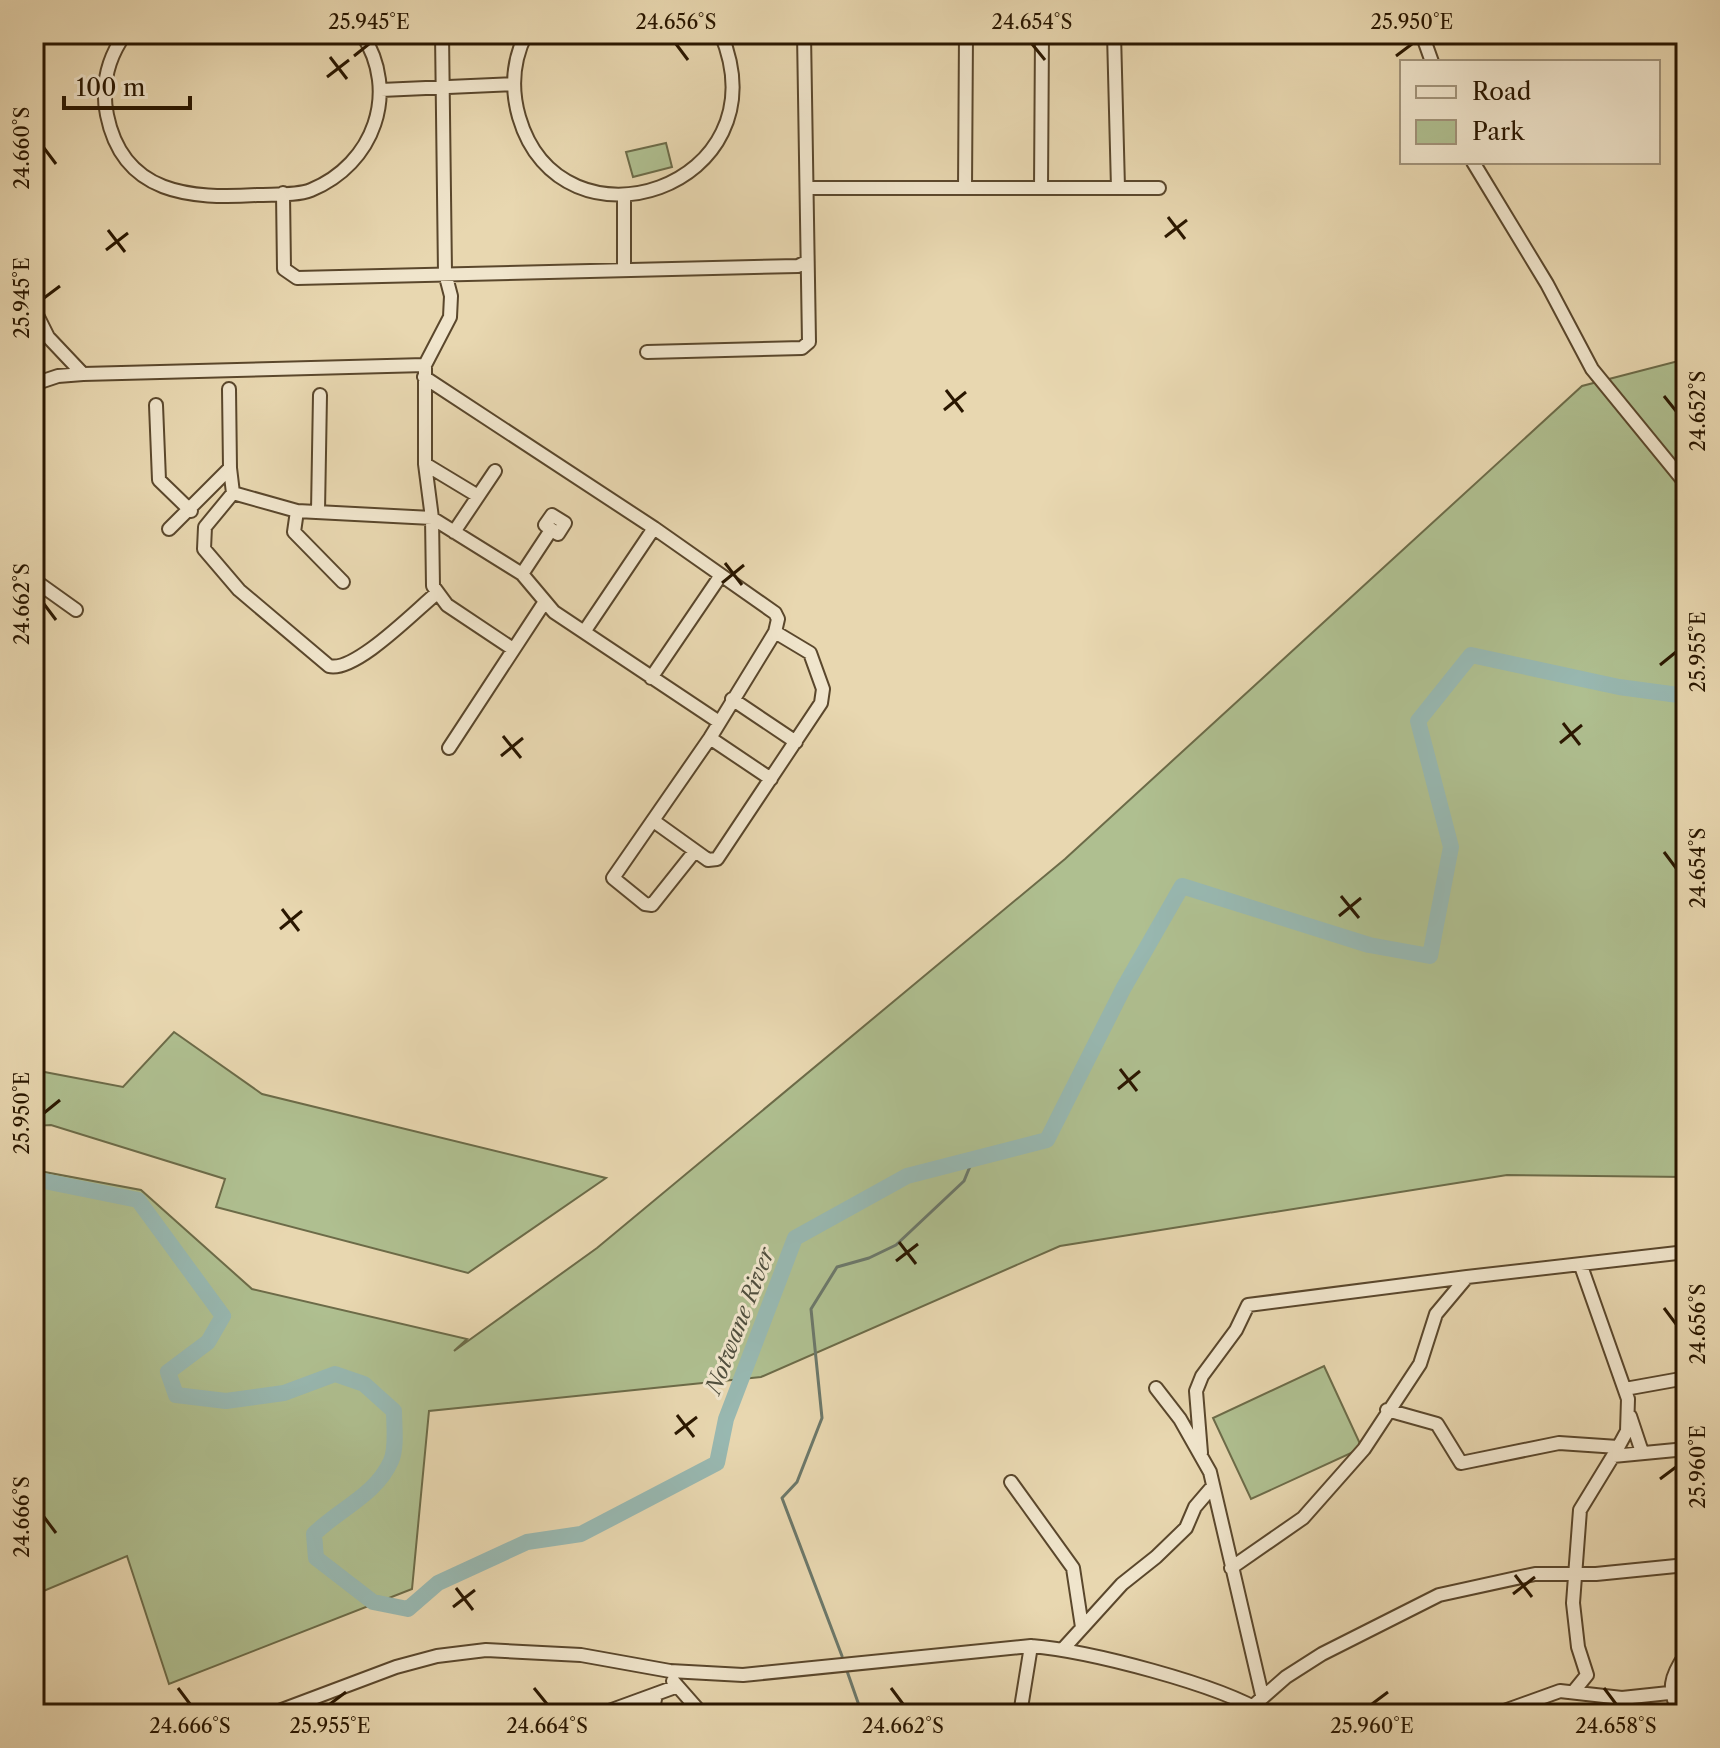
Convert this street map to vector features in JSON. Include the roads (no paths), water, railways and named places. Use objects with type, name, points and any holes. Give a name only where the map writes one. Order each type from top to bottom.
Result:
[{"type":"street","points":[[34,213],[37,34]]},
{"type":"street","points":[[125,34],[109,64],[105,104],[116,142],[134,166],[158,185],[196,197],[308,192],[344,170],[358,157],[377,122],[381,90],[377,63],[362,34]]},
{"type":"street","points":[[442,34],[445,273],[451,296],[450,317],[424,371],[425,464],[432,518],[433,586],[454,610],[513,649]]},
{"type":"street","points":[[526,34],[516,60],[513,84],[522,127],[546,163],[582,187],[624,196],[649,193],[673,184],[694,171],[724,132],[734,83],[730,58],[721,34]]},
{"type":"street","points":[[647,352],[802,348],[811,339],[806,262],[809,255],[804,34]]},
{"type":"street","points":[[965,188],[966,34]]},
{"type":"street","points":[[1041,188],[1042,34]]},
{"type":"street","points":[[1114,34],[1118,188]]},
{"type":"street","points":[[1422,34],[1431,60]]},
{"type":"street","points":[[381,90],[513,84]]},
{"type":"street","points":[[1474,164],[1547,284],[1592,369],[1686,484]]},
{"type":"street","points":[[808,188],[1159,188]]},
{"type":"street","points":[[283,193],[284,269],[289,276],[798,266],[806,262]]},
{"type":"street","points":[[624,196],[624,270]]},
{"type":"street","points":[[34,309],[48,337],[83,374]]},
{"type":"street","points":[[34,384],[58,376],[83,374],[424,371],[775,613],[778,619],[775,632],[710,738],[655,822],[613,876],[645,904],[655,903],[695,851]]},
{"type":"street","points":[[229,389],[233,493],[205,527],[204,549],[239,590],[329,666],[340,667],[377,645],[437,593]]},
{"type":"street","points":[[318,511],[320,395]]},
{"type":"street","points":[[156,405],[157,476],[161,485],[191,511]]},
{"type":"street","points":[[425,464],[478,496]]},
{"type":"street","points":[[169,529],[191,511],[230,468]]},
{"type":"street","points":[[454,532],[495,471]]},
{"type":"street","points":[[233,493],[297,511],[432,518],[522,574],[544,603],[719,722]]},
{"type":"street","points":[[297,511],[294,532],[343,582]]},
{"type":"street","points":[[584,632],[654,528]]},
{"type":"street","points":[[522,574],[551,530]]},
{"type":"street","points":[[651,678],[721,575]]},
{"type":"street","points":[[34,580],[76,610]]},
{"type":"street","points":[[449,748],[544,603]]},
{"type":"street","points":[[655,822],[708,860],[719,857],[821,703],[823,689],[806,648],[775,632]]},
{"type":"street","points":[[732,699],[796,742]]},
{"type":"street","points":[[710,738],[771,779]]},
{"type":"street","points":[[1201,1453],[1196,1391],[1202,1376],[1236,1330],[1248,1305],[1686,1252]]},
{"type":"street","points":[[1581,1266],[1625,1389],[1642,1452]]},
{"type":"street","points":[[1231,1568],[1303,1518],[1364,1449],[1420,1364],[1436,1314],[1467,1277]]},
{"type":"street","points":[[1625,1389],[1686,1378]]},
{"type":"street","points":[[1156,1388],[1201,1453],[1213,1486],[1262,1695]]},
{"type":"street","points":[[1387,1410],[1437,1424],[1461,1463],[1559,1443],[1616,1451],[1686,1449]]},
{"type":"street","points":[[1574,1691],[1587,1675],[1578,1647],[1574,1618],[1580,1510],[1627,1431],[1629,1413]]},
{"type":"street","points":[[1011,1482],[1073,1568],[1082,1627]]},
{"type":"street","points":[[1063,1649],[1122,1584],[1186,1528],[1195,1507],[1213,1486]]},
{"type":"street","points":[[1253,1706],[1262,1695],[1322,1654],[1439,1595],[1535,1574],[1576,1574],[1686,1565]]},
{"type":"street","points":[[1020,1714],[1031,1646]]},
{"type":"street","points":[[271,1714],[396,1667],[437,1656],[486,1650],[581,1655],[670,1671],[743,1675],[1031,1646],[1063,1649],[1253,1706],[1266,1714]]},
{"type":"street","points":[[1680,1714],[1669,1693],[1674,1672],[1686,1654]]},
{"type":"street","points":[[670,1671],[675,1687],[702,1714]]},
{"type":"street","points":[[601,1714],[675,1687]]},
{"type":"street","points":[[1496,1714],[1551,1693],[1574,1691],[1622,1698],[1669,1693]]},
{"type":"street","points":[[652,1714],[656,1694]]},
{"type":"waterway","name":"Notwane River","points":[[34,1184],[44,1181],[138,1200],[223,1316],[208,1342],[168,1372],[176,1395],[226,1401],[284,1393],[335,1374],[364,1384],[394,1411],[394,1450],[384,1473],[367,1492],[314,1534],[316,1558],[373,1602],[408,1609],[438,1583],[527,1542],[581,1534],[717,1463],[726,1419],[795,1238],[907,1176],[1047,1140],[1123,989],[1182,886],[1369,945],[1430,956],[1451,847],[1418,721],[1471,655],[1619,687],[1686,696]]},
{"type":"waterway","points":[[842,1656],[782,1498],[797,1482],[822,1418],[811,1309],[837,1267],[869,1258],[896,1245],[964,1181],[973,1159]]},
{"type":"waterway","points":[[847,1671],[862,1714]]}]
